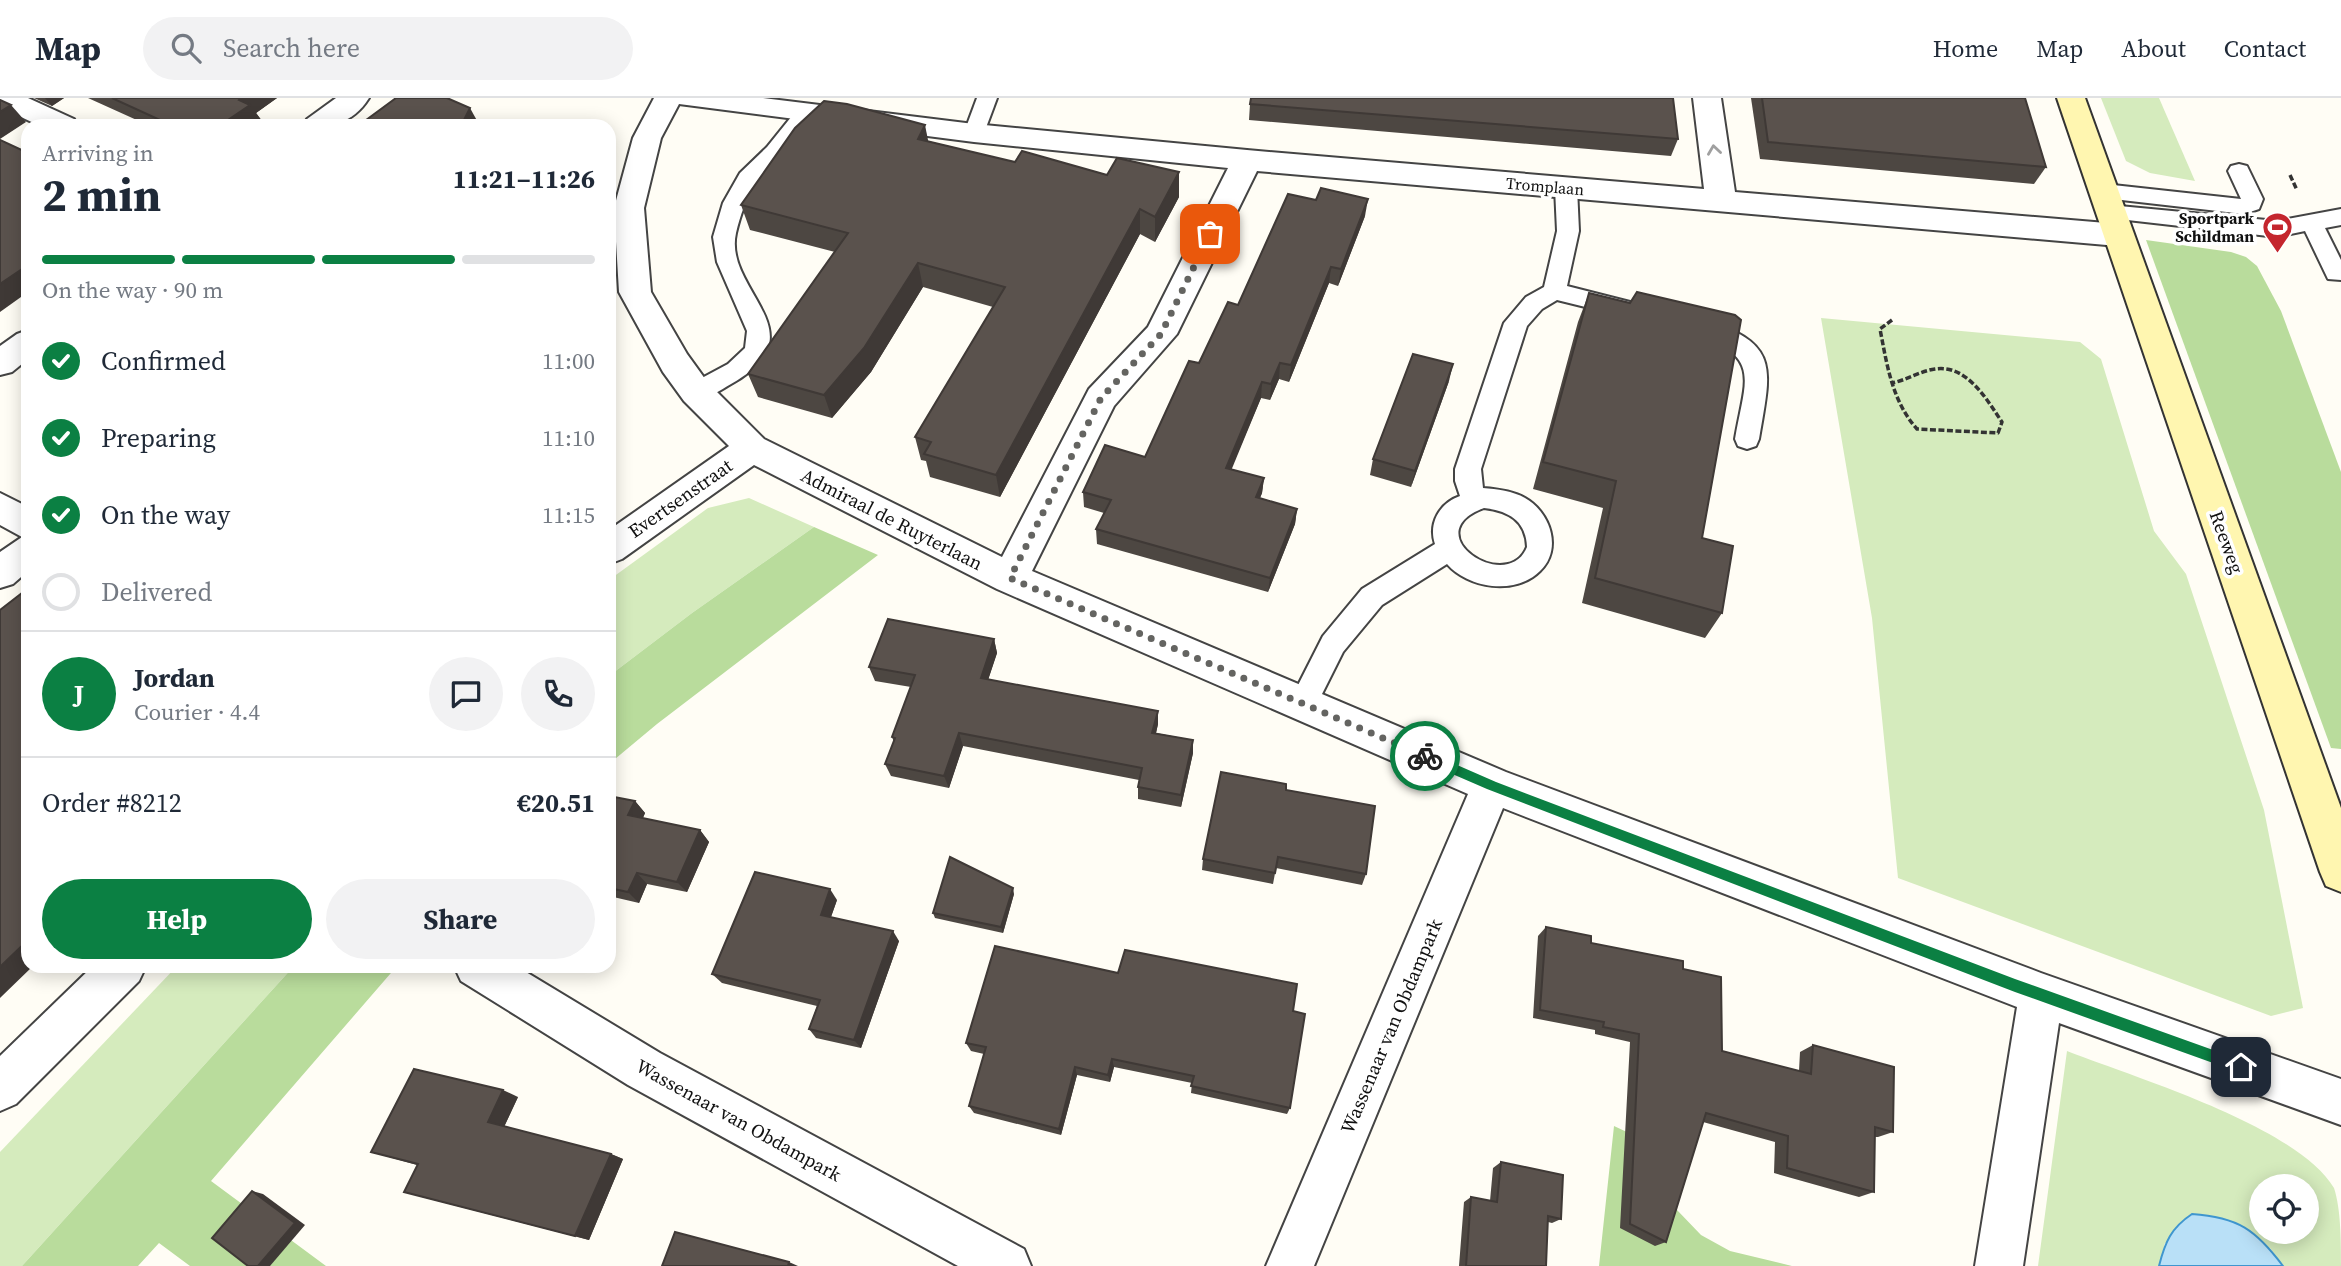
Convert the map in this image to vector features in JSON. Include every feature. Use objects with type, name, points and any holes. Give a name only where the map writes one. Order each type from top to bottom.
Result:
[{"type":"main road","name":"Reeweg","points":[[2071,98],[2110,213],[2334,826],[2341,872]]},
{"type":"street","points":[[4,98],[49,119]]},
{"type":"street","points":[[326,119],[355,98]]},
{"type":"street","name":"Admiraal de Ruyterlaan","points":[[668,98],[647,138],[629,208],[635,292],[675,363],[696,391],[752,448],[1010,578],[1492,785],[2041,995],[2341,1102]]},
{"type":"street","name":"Tromplaan","points":[[689,98],[974,133],[1721,202],[2110,213]]},
{"type":"street","points":[[1707,98],[1721,202]]},
{"type":"street","points":[[1010,578],[1101,398],[1161,334],[1247,160]]},
{"type":"street","points":[[0,363],[21,347]]},
{"type":"street","name":"Evertsenstraat","points":[[616,544],[752,448]]},
{"type":"street","points":[[0,507],[21,520]]},
{"type":"street","points":[[0,573],[21,556]]},
{"type":"street","name":"Wassenaar van Obdampark","points":[[1290,1266],[1492,785]]},
{"type":"street","points":[[0,1088],[117,973]]},
{"type":"street","name":"Wassenaar van Obdampark","points":[[487,973],[644,1069],[1007,1266]]},
{"type":"street","points":[[1999,1266],[2041,995]]},
{"type":"lane","points":[[974,133],[987,98]]},
{"type":"lane","points":[[696,391],[736,370],[756,351],[759,331],[728,262],[724,237],[734,203],[748,178],[775,152],[807,111]]},
{"type":"lane","points":[[2110,213],[2244,207],[2251,204],[2252,199],[2239,171]]},
{"type":"lane","points":[[1554,291],[1568,231],[1566,188]]},
{"type":"lane","points":[[2110,213],[2277,229],[2341,217]]},
{"type":"lane","points":[[2311,222],[2336,273]]},
{"type":"lane","points":[[1474,499],[1468,481],[1468,469],[1516,323],[1534,303],[1554,291],[1646,314]]},
{"type":"lane","points":[[1686,324],[1726,334],[1748,349],[1758,368],[1747,439]]},
{"type":"lane","points":[[1474,499],[1499,499],[1528,514],[1538,526],[1541,539],[1539,552],[1533,562],[1509,575],[1493,576],[1464,566],[1449,549],[1443,532],[1447,519],[1455,508],[1474,499]]},
{"type":"lane","points":[[1303,703],[1333,644],[1371,597],[1449,549]]},
{"type":"path","points":[[1892,320],[1880,329],[1892,383],[1910,423],[1917,429],[1998,433],[2002,422],[1982,394],[1954,370],[1934,368],[1892,383]]},
{"type":"green space","points":[[2101,98],[2159,98],[2195,181],[2150,173],[2126,161]]},
{"type":"green space","points":[[2146,240],[2231,252],[2246,257],[2257,266],[2281,311],[2341,472],[2341,749],[2331,748]]},
{"type":"green space","points":[[1821,318],[2080,342],[2101,359],[2154,531],[2186,574],[2264,810],[2303,1008],[2271,1016],[1898,878],[1872,618]]},
{"type":"green space","points":[[749,498],[814,527],[616,671],[616,575],[708,508]]},
{"type":"green space","points":[[814,527],[878,555],[616,758],[616,671]]},
{"type":"green space","points":[[170,973],[288,973],[22,1266],[0,1266],[0,1152]]},
{"type":"green space","points":[[288,973],[391,973],[211,1181],[326,1266],[190,1266],[159,1243],[138,1266],[22,1266]]},
{"type":"green space","points":[[2067,1051],[2213,1106],[2251,1125],[2286,1144],[2315,1165],[2334,1188],[2340,1226],[2341,1266],[2283,1266],[2270,1248],[2165,1243],[2159,1266],[2038,1266]]},
{"type":"green space","points":[[1614,1126],[1629,1133],[1677,1210],[1701,1235],[1730,1251],[1792,1266],[1599,1266]]},
{"type":"water","points":[[2192,1214],[2234,1222],[2249,1231],[2249,1244],[2265,1244],[2283,1266],[2159,1266],[2170,1236]]},
{"type":"building","points":[[112,98],[241,98],[239,100],[250,105],[229,119],[158,119]]},
{"type":"building","points":[[396,98],[447,98],[470,108],[464,119],[368,119]]},
{"type":"building","points":[[1251,98],[1673,98],[1678,139],[1250,104]]},
{"type":"building","points":[[1762,98],[2025,98],[2046,167],[1768,142]]},
{"type":"building","points":[[0,100],[11,105],[0,112]]},
{"type":"building","points":[[824,101],[847,104],[925,125],[918,139],[1015,162],[1022,151],[1107,175],[1117,158],[1179,172],[1155,217],[1140,209],[996,475],[924,454],[931,442],[915,437],[1005,287],[918,263],[864,348],[824,395],[748,374],[848,233],[741,205],[795,128]]},
{"type":"building","points":[[0,140],[21,150],[21,270],[0,284]]},
{"type":"building","points":[[1321,188],[1368,199],[1341,269],[1331,267],[1291,365],[1280,363],[1271,384],[1262,382],[1226,468],[1264,478],[1256,497],[1297,509],[1270,578],[1096,529],[1111,500],[1083,492],[1105,445],[1145,457],[1189,361],[1199,363],[1228,302],[1238,305],[1288,194],[1316,200]]},
{"type":"building","points":[[1637,292],[1735,315],[1741,320],[1702,538],[1733,546],[1722,613],[1595,578],[1616,481],[1543,462],[1589,293],[1630,303]]},
{"type":"building","points":[[1413,354],[1453,364],[1415,471],[1373,459]]},
{"type":"building","points":[[21,594],[21,947],[0,967],[0,610]]},
{"type":"building","points":[[888,619],[994,639],[981,678],[1158,711],[1152,733],[1193,740],[1181,795],[1138,787],[1142,768],[959,733],[944,776],[885,764],[915,675],[869,667]]},
{"type":"building","points":[[1221,772],[1286,784],[1286,790],[1375,806],[1366,874],[1278,857],[1275,873],[1203,859]]},
{"type":"building","points":[[616,797],[635,801],[628,815],[700,830],[677,882],[637,873],[628,892],[616,889]]},
{"type":"building","points":[[950,857],[1013,888],[1001,927],[933,913]]},
{"type":"building","points":[[755,872],[830,889],[821,915],[893,931],[854,1040],[809,1029],[820,1000],[712,974]]},
{"type":"building","points":[[1546,927],[1591,936],[1591,943],[1683,961],[1683,969],[1721,977],[1722,1051],[1811,1074],[1813,1045],[1894,1067],[1893,1132],[1875,1127],[1874,1192],[1787,1168],[1788,1136],[1706,1113],[1666,1242],[1630,1224],[1639,1034],[1603,1027],[1604,1022],[1540,1010]]},
{"type":"building","points":[[995,946],[1118,973],[1125,950],[1297,984],[1293,1011],[1305,1014],[1290,1108],[1191,1086],[1194,1076],[1112,1059],[1108,1075],[1075,1067],[1059,1129],[969,1106],[986,1047],[966,1043]]},
{"type":"building","points":[[414,1069],[503,1090],[488,1122],[611,1154],[575,1236],[404,1192],[418,1164],[371,1152]]},
{"type":"building","points":[[1501,1162],[1563,1175],[1561,1219],[1548,1216],[1546,1266],[1466,1266],[1471,1197],[1497,1202]]},
{"type":"building","points":[[252,1191],[295,1223],[258,1266],[248,1266],[212,1238]]},
{"type":"building","points":[[675,1232],[789,1262],[788,1266],[662,1266]]},
{"type":"way so far","points":[[1210,234],[1161,334],[1101,398],[1010,578],[1425,756]]},
{"type":"place","name":"Sportpark Schildman","points":[[2277,254]]},
{"type":"route","points":[[1425,756],[1492,785],[2015,985],[2241,1067]]}]
